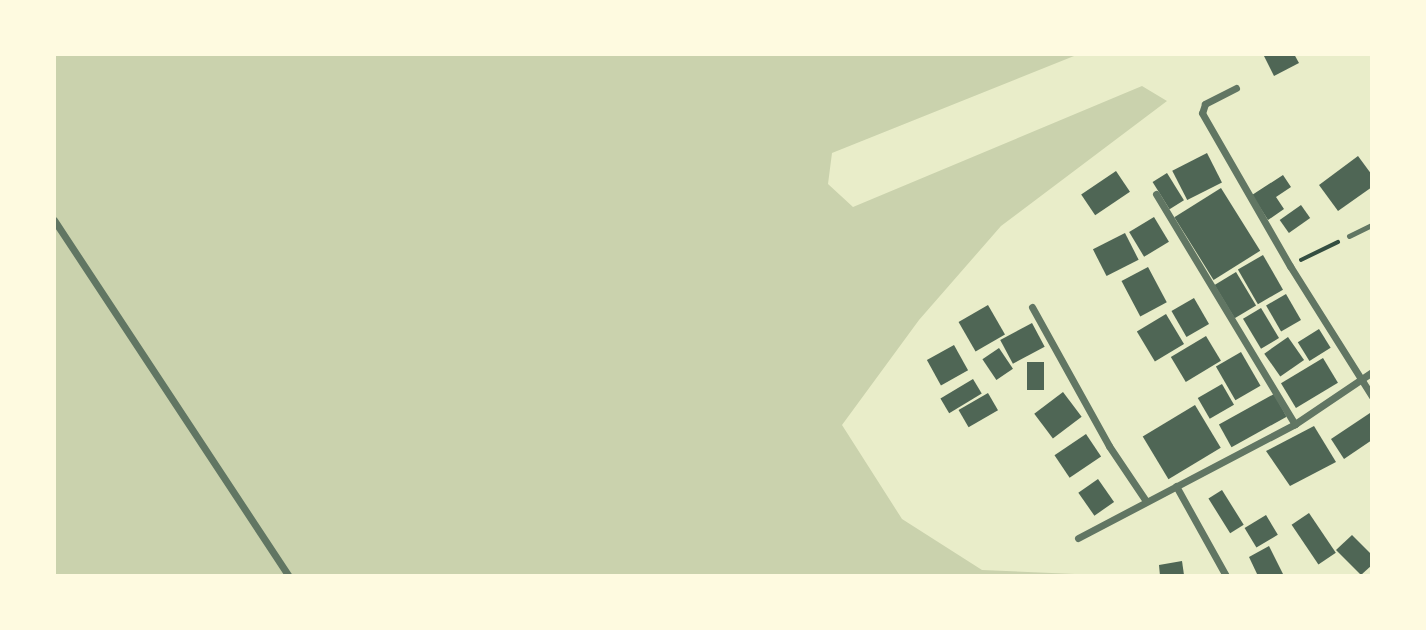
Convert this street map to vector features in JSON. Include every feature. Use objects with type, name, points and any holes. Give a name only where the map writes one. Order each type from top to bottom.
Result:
[{"type":"street","points":[[1236,88],[1205,104],[1202,113],[1290,266],[1372,396]]},
{"type":"street","points":[[1156,194],[1295,424]]},
{"type":"street","points":[[54,220],[289,576]]},
{"type":"street","points":[[1032,307],[1109,446],[1146,501]]},
{"type":"street","points":[[1078,538],[1295,424],[1372,372]]},
{"type":"street","points":[[1176,486],[1226,576]]},
{"type":"lane","points":[[1349,236],[1372,225]]},
{"type":"path","points":[[1290,266],[1349,236]]},
{"type":"green space","points":[[54,54],[1079,54],[832,153],[828,184],[853,207],[1142,86],[1167,101],[1001,226],[919,320],[842,425],[902,519],[982,570],[1122,576],[54,576]]},
{"type":"building","points":[[1263,54],[1294,54],[1299,63],[1274,76]]},
{"type":"building","points":[[1207,153],[1222,182],[1187,200],[1172,171]]},
{"type":"building","points":[[1358,156],[1372,175],[1372,187],[1338,211],[1319,185]]},
{"type":"building","points":[[1116,171],[1130,192],[1095,215],[1081,194]]},
{"type":"building","points":[[1167,173],[1184,200],[1170,209],[1153,182]]},
{"type":"building","points":[[1283,175],[1291,187],[1276,197],[1284,209],[1268,220],[1252,195]]},
{"type":"building","points":[[1221,188],[1260,251],[1214,280],[1174,217]]},
{"type":"building","points":[[1301,205],[1310,218],[1289,233],[1280,220]]},
{"type":"building","points":[[1154,217],[1169,242],[1144,257],[1129,232]]},
{"type":"building","points":[[1125,233],[1139,260],[1107,276],[1093,249]]},
{"type":"building","points":[[1263,255],[1283,290],[1258,304],[1238,270]]},
{"type":"building","points":[[1148,267],[1167,302],[1140,316],[1122,281]]},
{"type":"building","points":[[1236,272],[1256,305],[1235,318],[1215,285]]},
{"type":"building","points":[[1286,294],[1301,320],[1281,331],[1266,306]]},
{"type":"building","points":[[1194,298],[1209,324],[1186,337],[1171,311]]},
{"type":"building","points":[[988,305],[1005,334],[976,351],[959,322]]},
{"type":"building","points":[[1261,308],[1279,338],[1261,349],[1243,319]]},
{"type":"building","points":[[1166,314],[1184,344],[1155,362],[1137,332]]},
{"type":"building","points":[[1032,323],[1045,347],[1013,364],[1000,340]]},
{"type":"building","points":[[1319,329],[1331,348],[1309,361],[1298,342]]},
{"type":"building","points":[[1206,336],[1221,361],[1186,382],[1171,357]]},
{"type":"building","points":[[1288,337],[1304,360],[1280,377],[1264,354]]},
{"type":"building","points":[[954,345],[968,370],[941,385],[927,360]]},
{"type":"building","points":[[999,348],[1013,369],[996,380],[982,359]]},
{"type":"building","points":[[1241,352],[1260,386],[1235,400],[1216,366]]},
{"type":"building","points":[[1323,358],[1338,383],[1296,408],[1281,383]]},
{"type":"building","points":[[1027,362],[1044,362],[1044,390],[1027,390]]},
{"type":"building","points":[[973,379],[982,394],[949,413],[940,399]]},
{"type":"building","points":[[1222,384],[1234,405],[1210,419],[1198,398]]},
{"type":"building","points":[[1063,392],[1082,417],[1053,438],[1034,414]]},
{"type":"building","points":[[988,393],[998,410],[969,427],[959,410]]},
{"type":"building","points":[[1274,394],[1287,417],[1232,447],[1219,425]]},
{"type":"building","points":[[1195,405],[1221,448],[1168,479],[1143,436]]},
{"type":"building","points":[[1370,413],[1372,440],[1344,459],[1331,439]]},
{"type":"building","points":[[1314,426],[1336,462],[1290,486],[1266,451]]},
{"type":"building","points":[[1086,434],[1101,456],[1070,478],[1054,455]]},
{"type":"building","points":[[1098,479],[1114,502],[1094,516],[1078,493]]},
{"type":"building","points":[[1222,490],[1244,525],[1230,533],[1208,498]]},
{"type":"building","points":[[1309,513],[1336,553],[1318,565],[1292,525]]},
{"type":"building","points":[[1266,515],[1278,535],[1256,548],[1245,528]]},
{"type":"building","points":[[1352,535],[1372,555],[1372,565],[1361,575],[1336,550]]},
{"type":"building","points":[[1269,546],[1284,576],[1258,576],[1249,557]]},
{"type":"building","points":[[1182,561],[1184,575],[1160,576],[1159,565]]}]
